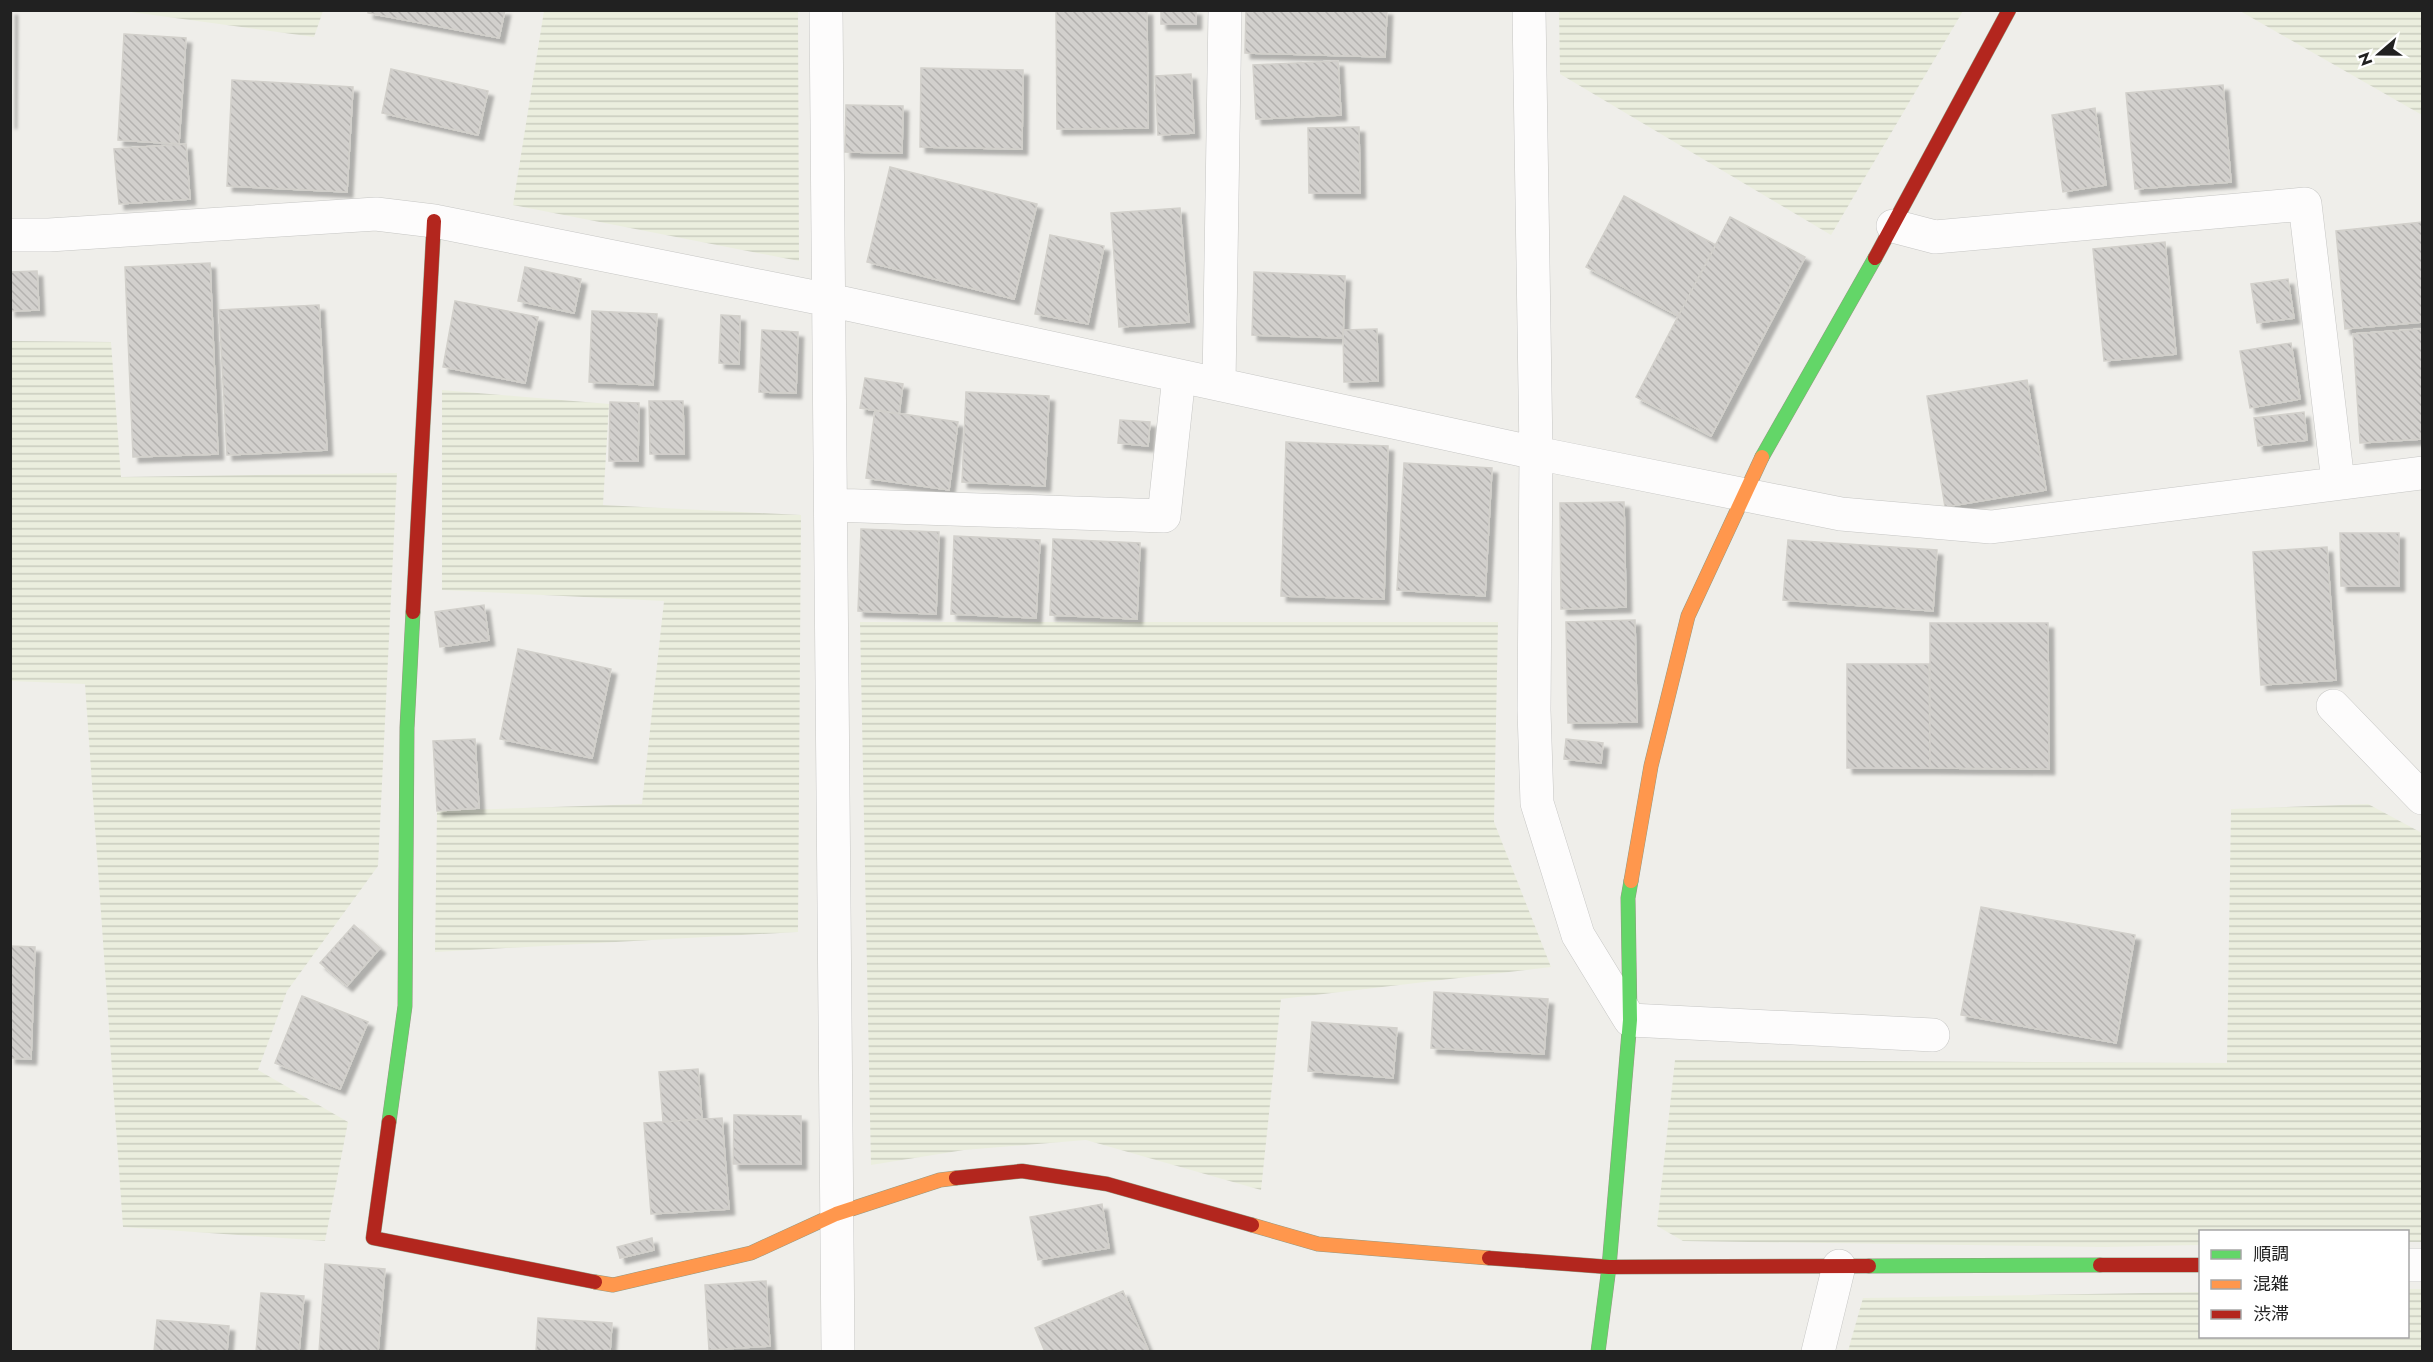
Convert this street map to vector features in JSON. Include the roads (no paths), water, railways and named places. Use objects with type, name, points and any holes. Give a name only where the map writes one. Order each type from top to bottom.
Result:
[{"type":"street","points":[[826,10],[838,1352]]},
{"type":"street","points":[[1219,384],[1226,10]]},
{"type":"street","points":[[1528,10],[1536,453],[1534,710],[1538,803],[1578,935],[1630,1020]]},
{"type":"street","points":[[1598,1352],[1609,1267],[1630,1020],[1628,898],[1651,766],[1688,616],[1743,494],[1785,415],[1893,226],[2009,10]]},
{"type":"street","points":[[1893,226],[1935,237],[2305,204],[2338,482]]},
{"type":"street","points":[[10,235],[50,235],[376,214],[434,221],[830,300],[1536,453],[1841,514],[1991,527],[2422,473]]},
{"type":"street","points":[[434,221],[407,728],[405,1005],[373,1238],[613,1284],[751,1252],[836,1214],[940,1180],[1022,1171],[1107,1184],[1318,1244],[1609,1267],[2199,1266]]},
{"type":"street","points":[[831,505],[1164,516],[1179,376]]},
{"type":"street","points":[[2333,706],[2422,798]]},
{"type":"street","points":[[1630,1020],[1933,1035]]},
{"type":"street","points":[[1818,1352],[1839,1266]]}]
